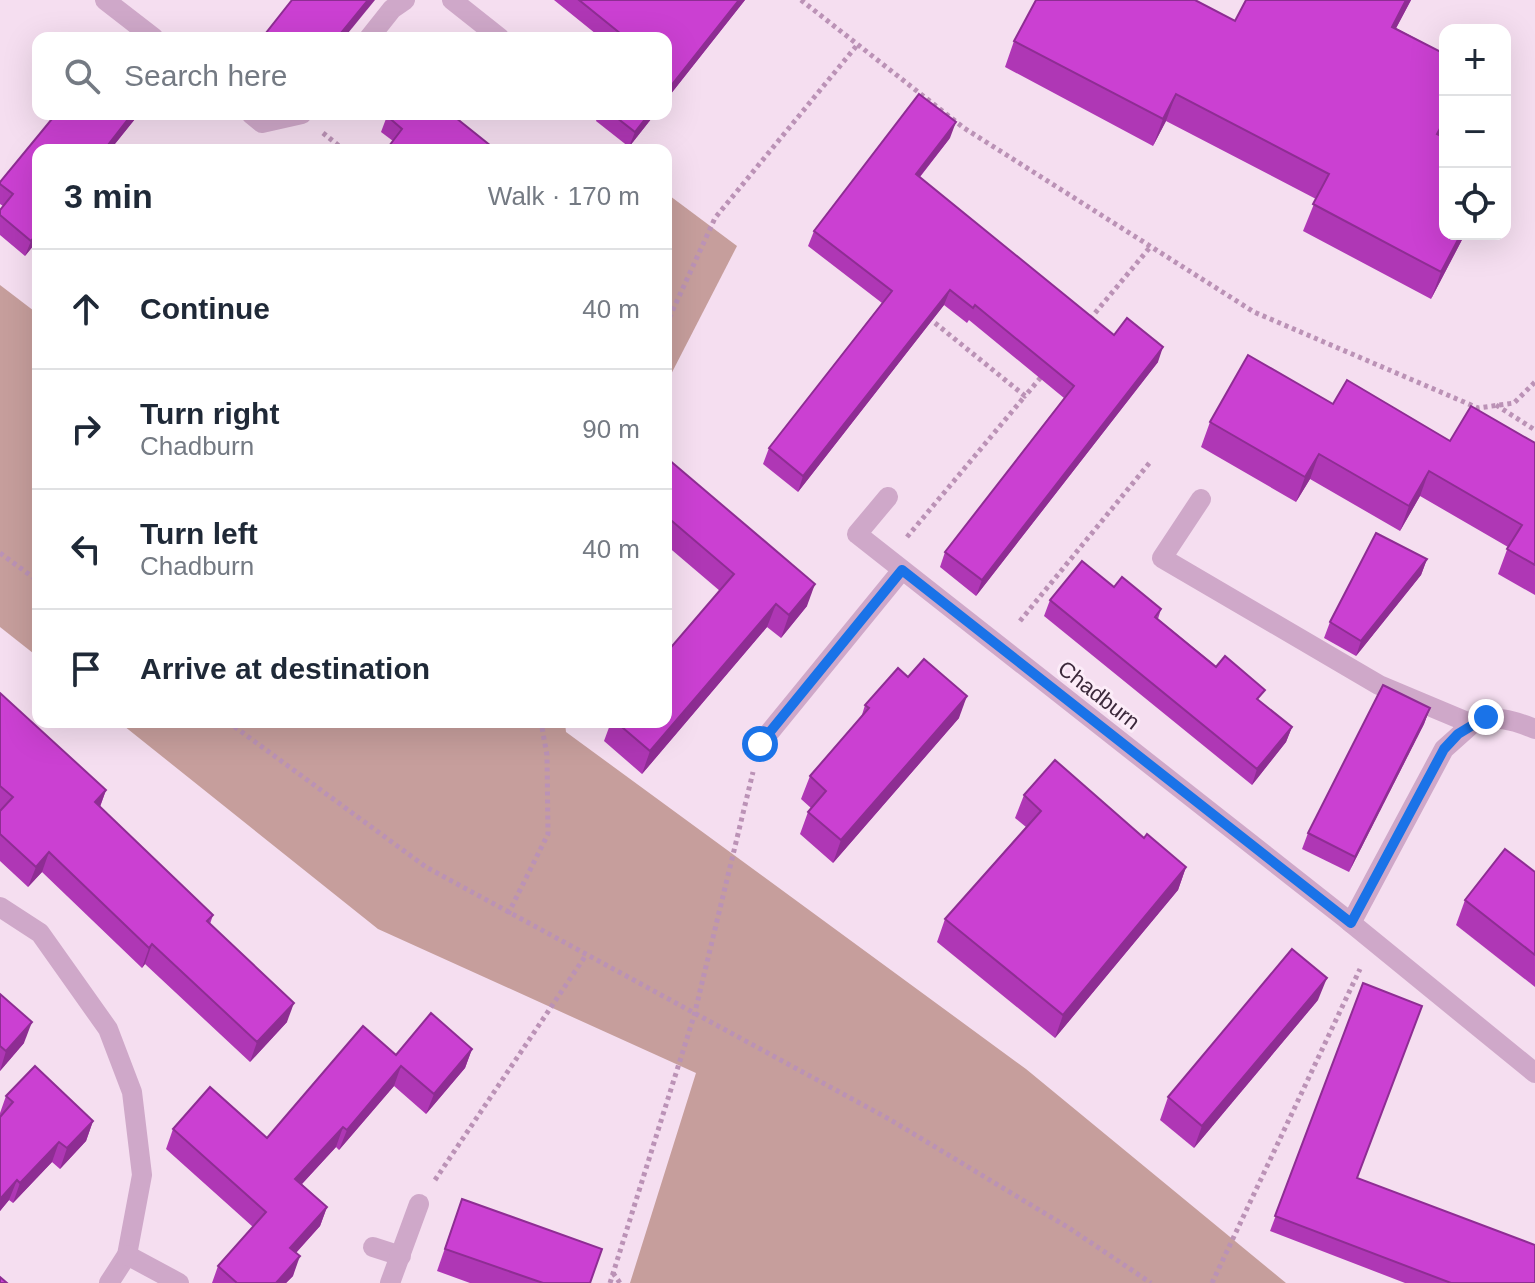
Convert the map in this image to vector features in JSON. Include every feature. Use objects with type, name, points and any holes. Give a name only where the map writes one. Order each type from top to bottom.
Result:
[{"type":"street","points":[[105,0],[146,32]]},
{"type":"street","points":[[374,32],[392,9],[405,0]]},
{"type":"street","points":[[452,0],[492,32]]},
{"type":"street","name":"Chadburn","points":[[888,497],[857,534],[1351,923],[1535,1073]]},
{"type":"street","points":[[1201,499],[1162,558],[1379,685],[1472,724]]},
{"type":"street","points":[[760,744],[896,564]]},
{"type":"street","points":[[1351,923],[1444,749],[1472,724],[1486,717],[1510,719],[1535,729]]},
{"type":"street","points":[[0,907],[40,933],[108,1029],[132,1092],[142,1175],[127,1255],[109,1283]]},
{"type":"street","points":[[390,1283],[419,1204]]},
{"type":"street","points":[[373,1247],[401,1256]]},
{"type":"street","points":[[127,1255],[179,1283]]},
{"type":"path","points":[[801,0],[964,128],[1254,312],[1478,408],[1514,403],[1535,382]]},
{"type":"path","points":[[672,312],[715,218],[858,44]]},
{"type":"path","points":[[1083,327],[1151,246]]},
{"type":"path","points":[[935,323],[1025,396]]},
{"type":"path","points":[[896,564],[1044,373]]},
{"type":"path","points":[[1496,405],[1535,430]]},
{"type":"path","points":[[999,647],[1151,461]]},
{"type":"path","points":[[0,553],[32,577]]},
{"type":"path","points":[[236,728],[426,867],[694,1016],[889,1119],[1069,1228],[1151,1283]]},
{"type":"path","points":[[508,914],[548,834],[547,755],[542,728]]},
{"type":"path","points":[[610,1283],[694,1016],[760,744]]},
{"type":"path","points":[[1212,1283],[1373,942]]},
{"type":"path","points":[[419,1204],[586,955]]},
{"type":"path","points":[[613,1273],[620,1283]]},
{"type":"shaded area","points":[[672,197],[737,246],[672,372]]},
{"type":"shaded area","points":[[0,285],[32,309],[32,652],[0,627]]},
{"type":"shaded area","points":[[127,728],[566,728],[566,732],[1026,1069],[1286,1283],[630,1283],[696,1073],[378,929]]},
{"type":"building","points":[[292,0],[368,0],[342,32],[267,32]]},
{"type":"building","points":[[579,0],[739,0],[672,84],[672,32],[619,32]]},
{"type":"building","points":[[1036,0],[1195,0],[1235,21],[1246,0],[1406,0],[1392,27],[1439,51],[1439,240],[1458,240],[1441,272],[1313,204],[1329,174],[1176,94],[1163,119],[1014,41]]},
{"type":"building","points":[[919,94],[956,122],[916,174],[1114,335],[1127,318],[1163,347],[982,580],[945,552],[1074,386],[975,305],[973,308],[950,290],[803,476],[769,448],[892,291],[814,231]]},
{"type":"building","points":[[51,120],[127,120],[109,144],[32,144],[31,241],[0,215],[0,210],[13,194],[0,182]]},
{"type":"building","points":[[392,120],[458,120],[488,144],[391,144],[402,129]]},
{"type":"building","points":[[620,120],[644,120],[635,132]]},
{"type":"building","points":[[1248,355],[1333,404],[1347,380],[1450,441],[1471,406],[1535,443],[1535,565],[1507,549],[1522,525],[1429,471],[1409,506],[1319,454],[1305,477],[1210,422]]},
{"type":"building","points":[[672,462],[815,584],[789,615],[776,604],[672,725],[672,646],[734,574],[672,521]]},
{"type":"building","points":[[1376,533],[1427,559],[1361,641],[1330,622]]},
{"type":"building","points":[[1082,561],[1114,587],[1122,577],[1161,609],[1155,617],[1216,667],[1225,656],[1265,690],[1257,699],[1292,727],[1257,769],[1050,600]]},
{"type":"building","points":[[924,659],[967,696],[841,840],[808,812],[826,791],[810,776],[869,708],[865,705],[898,668],[908,677]]},
{"type":"building","points":[[1383,685],[1430,708],[1355,857],[1308,833]]},
{"type":"building","points":[[0,693],[32,722],[32,728],[38,728],[106,790],[95,802],[213,915],[207,921],[294,1003],[257,1042],[152,944],[149,948],[49,852],[36,867],[0,834],[0,811],[13,797],[0,786]]},
{"type":"building","points":[[623,728],[670,728],[650,751]]},
{"type":"building","points":[[1055,760],[1144,838],[1147,834],[1186,867],[1063,1015],[945,919],[1041,811],[1024,795]]},
{"type":"building","points":[[1505,849],[1535,872],[1535,955],[1465,900]]},
{"type":"building","points":[[1292,949],[1327,978],[1202,1126],[1168,1097]]},
{"type":"building","points":[[1363,983],[1422,1006],[1357,1178],[1535,1245],[1535,1283],[1451,1283],[1275,1216]]},
{"type":"building","points":[[0,994],[32,1022],[6,1051],[0,1046]]},
{"type":"building","points":[[431,1013],[472,1049],[434,1094],[401,1066],[347,1130],[343,1127],[295,1179],[327,1207],[290,1248],[300,1256],[276,1283],[237,1283],[218,1266],[266,1212],[173,1129],[210,1087],[267,1138],[363,1026],[396,1055]]},
{"type":"building","points":[[35,1066],[93,1121],[67,1148],[59,1142],[0,1199],[0,1117],[13,1102],[6,1096]]},
{"type":"building","points":[[462,1199],[602,1249],[590,1283],[543,1283],[445,1249]]},
{"type":"route","points":[[760,744],[902,570],[1351,923],[1444,749],[1458,734],[1486,717]]}]
